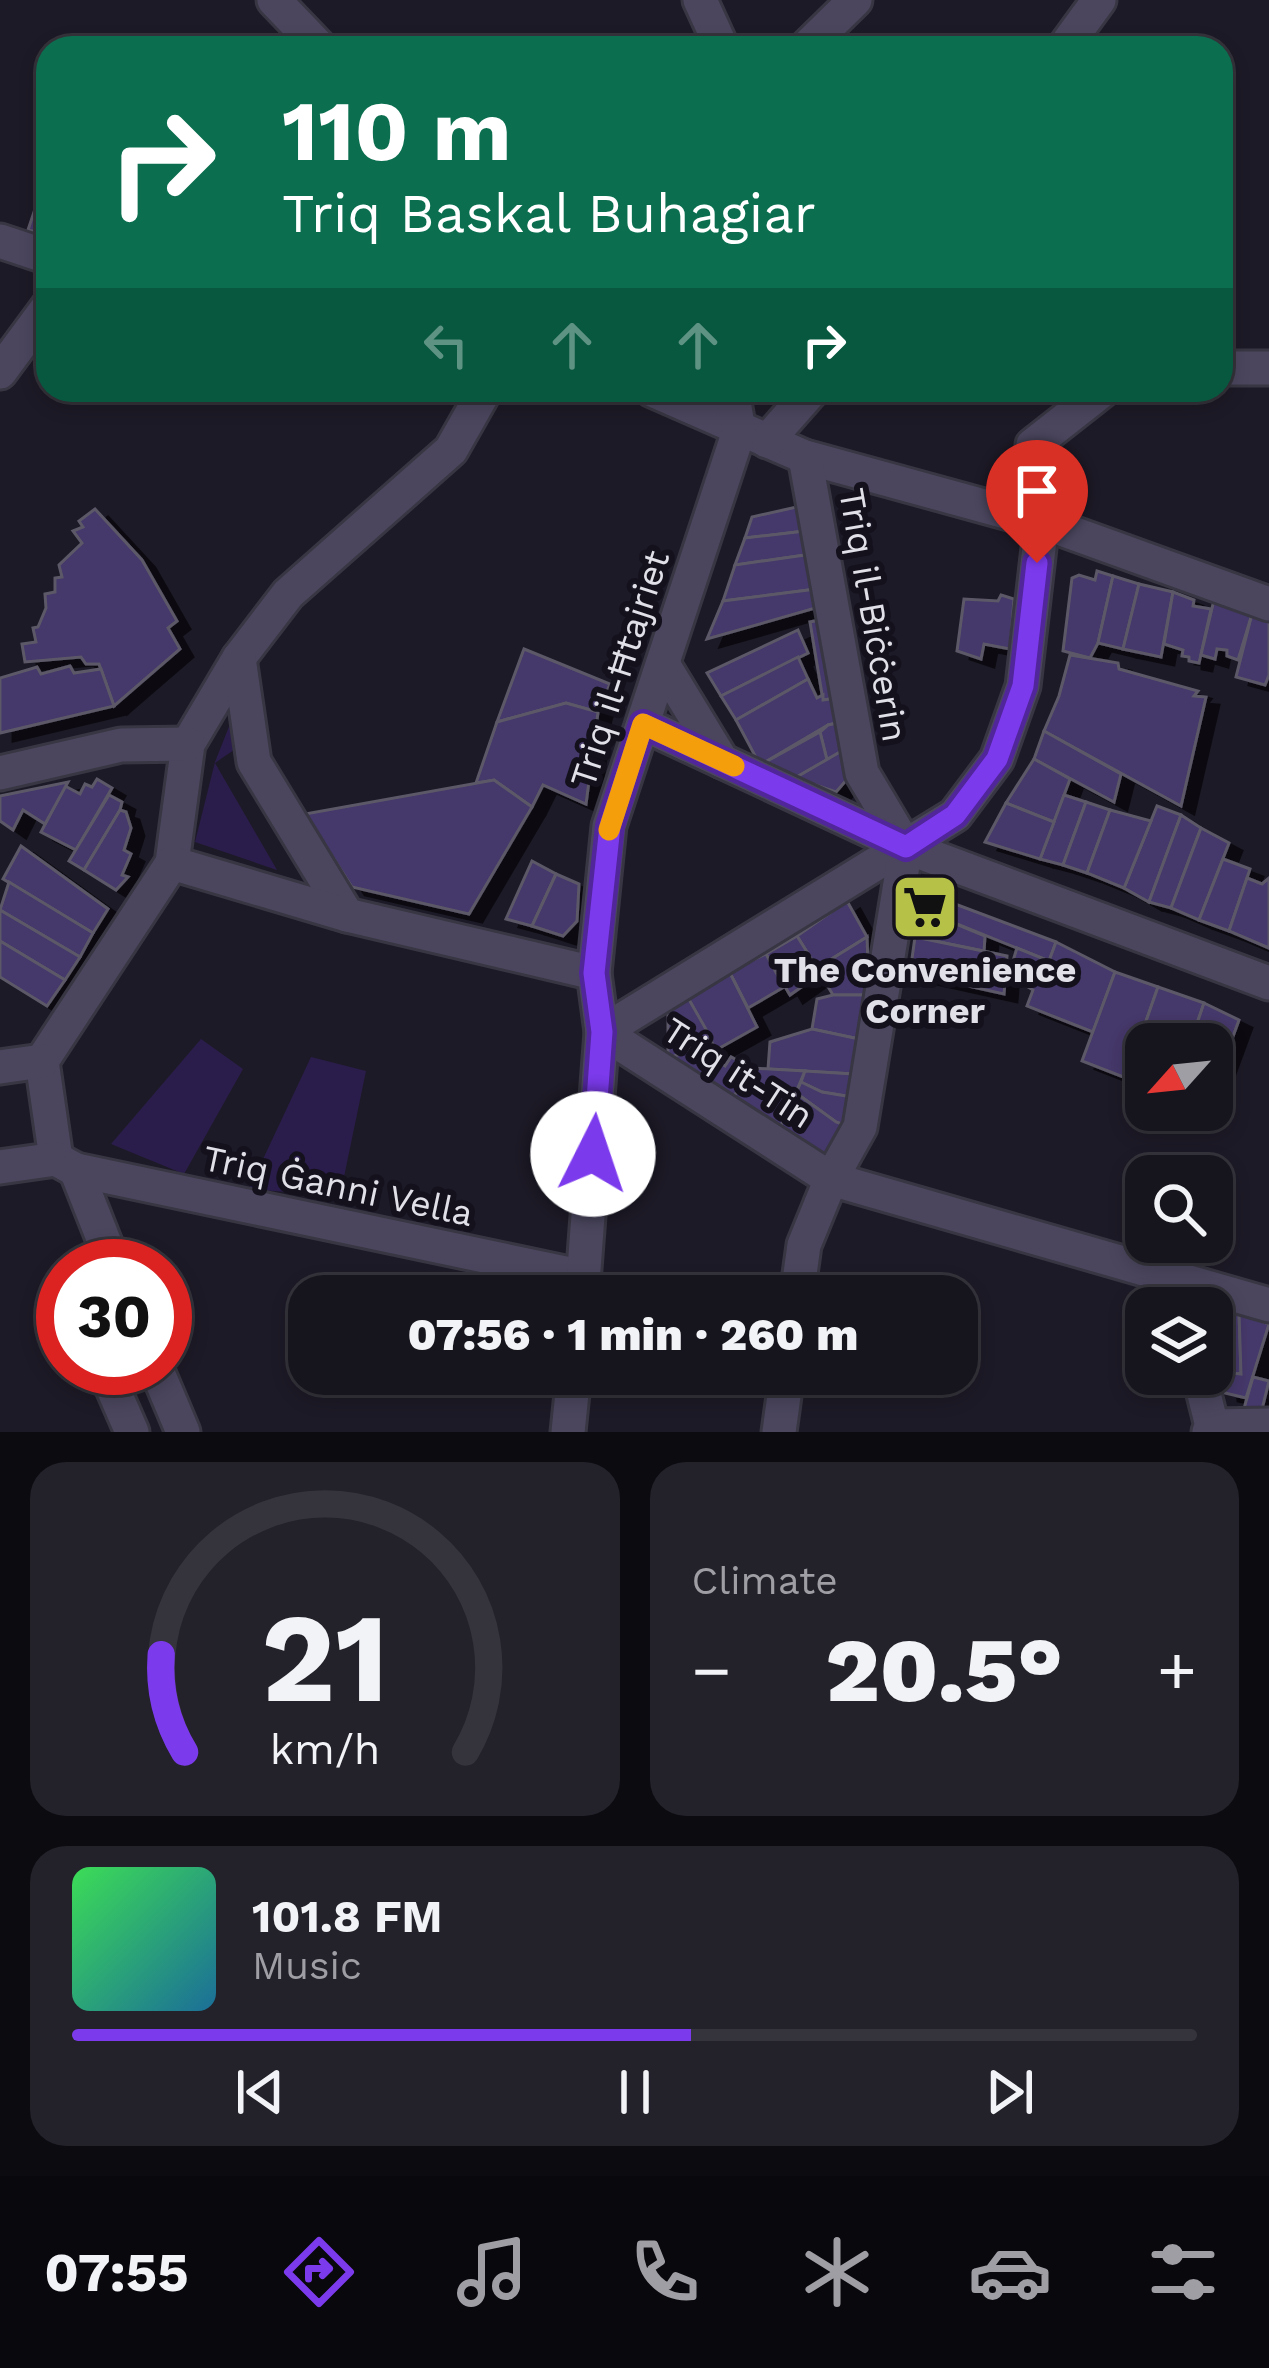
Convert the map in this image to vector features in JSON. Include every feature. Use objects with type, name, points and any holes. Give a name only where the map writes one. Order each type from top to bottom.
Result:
[{"type":"street","points":[[274,0],[308,36]]},
{"type":"street","points":[[700,0],[716,36]]},
{"type":"street","points":[[818,36],[855,0]]},
{"type":"street","points":[[1075,36],[1099,0]]},
{"type":"street","points":[[0,241],[36,252]]},
{"type":"street","points":[[0,372],[36,323]]},
{"type":"street","points":[[1233,368],[1269,368]]},
{"type":"street","points":[[101,1239],[66,1165],[42,1061],[172,863],[188,744],[239,658],[288,594],[451,449],[478,402]]},
{"type":"street","points":[[678,402],[805,457],[1042,523],[1269,604]]},
{"type":"street","points":[[737,402],[753,436]]},
{"type":"street","name":"Triq il-Ħtajriet","points":[[584,1275],[602,1032],[594,973],[610,826],[663,664],[753,436],[797,402]]},
{"type":"street","points":[[602,1032],[955,815],[997,759],[1023,686],[1042,523],[1033,445],[1088,402]]},
{"type":"street","name":"Triq il-Biċċerin","points":[[805,457],[862,773],[906,847]]},
{"type":"street","points":[[239,658],[254,762],[347,915]]},
{"type":"street","points":[[663,664],[722,761]]},
{"type":"street","points":[[643,724],[906,847],[1269,982]]},
{"type":"street","points":[[0,773],[121,745],[188,744]]},
{"type":"street","points":[[800,1275],[804,1245],[831,1179],[860,1127],[906,847]]},
{"type":"street","points":[[172,863],[347,915],[594,973]]},
{"type":"street","name":"Triq it-Tin","points":[[602,1032],[831,1179],[1160,1287]]},
{"type":"street","points":[[0,1067],[42,1061]]},
{"type":"street","name":"Triq Ġanni Vella","points":[[0,1167],[66,1165],[532,1275]]},
{"type":"street","name":"Triq it-Tin","points":[[1233,1301],[1269,1305]]},
{"type":"street","points":[[116,1395],[132,1432]]},
{"type":"street","points":[[167,1395],[183,1432]]},
{"type":"street","points":[[568,1432],[572,1395]]},
{"type":"street","points":[[779,1432],[784,1395]]},
{"type":"street","points":[[1203,1395],[1210,1429],[1269,1425]]},
{"type":"shaded area","points":[[232,719],[238,747],[215,763],[277,870],[195,842],[215,762]]},
{"type":"shaded area","points":[[201,1039],[243,1069],[184,1174],[111,1144]]},
{"type":"shaded area","points":[[311,1057],[366,1071],[340,1196],[249,1189]]},
{"type":"building","points":[[35,209],[36,209],[36,232],[28,230]]},
{"type":"building","points":[[810,504],[814,530],[745,538],[752,517]]},
{"type":"building","points":[[95,509],[142,560],[177,621],[168,628],[180,649],[114,706],[99,664],[86,664],[81,657],[25,662],[22,644],[36,642],[33,628],[38,627],[46,608],[45,594],[55,592],[55,578],[62,577],[59,565],[82,543],[73,531],[83,527],[79,521]]},
{"type":"building","points":[[814,530],[819,553],[735,565],[745,538]]},
{"type":"building","points":[[819,553],[824,588],[723,601],[735,565]]},
{"type":"building","points":[[1097,571],[1113,576],[1098,643],[1090,658],[1063,651],[1072,578],[1095,580]]},
{"type":"building","points":[[1113,576],[1139,584],[1123,649],[1098,643]]},
{"type":"building","points":[[1139,584],[1173,592],[1161,657],[1123,649]]},
{"type":"building","points":[[824,588],[826,605],[707,639],[723,601]]},
{"type":"building","points":[[1173,592],[1194,600],[1193,606],[1211,609],[1199,663],[1182,656],[1183,650],[1164,644]]},
{"type":"building","points":[[1001,595],[1014,599],[1010,649],[984,644],[981,659],[957,651],[964,599],[998,601]]},
{"type":"building","points":[[1214,600],[1252,614],[1238,660],[1227,656],[1227,650],[1217,649],[1215,659],[1201,655]]},
{"type":"building","points":[[1252,614],[1269,621],[1265,685],[1236,677]]},
{"type":"building","points":[[834,617],[844,697],[823,700],[810,622]]},
{"type":"building","points":[[798,630],[808,653],[721,696],[707,673]]},
{"type":"building","points":[[524,649],[610,684],[598,712],[566,703],[497,722]]},
{"type":"building","points":[[1070,655],[1118,663],[1119,669],[1206,697],[1181,806],[1044,731]]},
{"type":"building","points":[[798,657],[808,679],[736,720],[721,696]]},
{"type":"building","points":[[70,666],[74,673],[101,669],[114,706],[0,733],[0,678],[37,667],[41,674]]},
{"type":"building","points":[[808,679],[817,698],[844,697],[847,721],[828,725],[760,765],[736,720]]},
{"type":"building","points":[[566,703],[598,712],[586,804],[543,785],[532,807],[494,780],[476,783],[497,722]]},
{"type":"building","points":[[847,721],[852,745],[827,760],[820,732]]},
{"type":"building","points":[[1044,731],[1121,774],[1114,802],[1034,759]]},
{"type":"building","points":[[820,732],[827,760],[795,778],[760,765]]},
{"type":"building","points":[[852,745],[855,770],[836,792],[795,778]]},
{"type":"building","points":[[1034,759],[1070,779],[1054,822],[1006,803]]},
{"type":"building","points":[[97,779],[112,788],[76,850],[41,832],[65,786],[80,794],[85,784],[92,787]]},
{"type":"building","points":[[494,780],[532,807],[469,914],[352,887],[305,814]]},
{"type":"building","points":[[68,782],[45,824],[23,810],[13,830],[0,821],[0,796]]},
{"type":"building","points":[[109,795],[122,802],[120,810],[84,870],[69,861]]},
{"type":"building","points":[[1064,795],[1086,802],[1063,865],[1040,859]]},
{"type":"building","points":[[1086,802],[1110,810],[1087,873],[1063,865]]},
{"type":"building","points":[[1006,803],[1054,822],[1040,859],[985,842]]},
{"type":"building","points":[[1157,806],[1181,815],[1149,902],[1124,888]]},
{"type":"building","points":[[120,810],[126,812],[131,828],[124,850],[131,854],[122,875],[128,877],[116,890],[84,870]]},
{"type":"building","points":[[1110,810],[1151,821],[1124,888],[1087,873]]},
{"type":"building","points":[[1181,815],[1201,828],[1171,908],[1149,902]]},
{"type":"building","points":[[1201,828],[1229,843],[1199,920],[1171,908]]},
{"type":"building","points":[[21,846],[108,909],[93,933],[3,879]]},
{"type":"building","points":[[1223,859],[1250,869],[1229,931],[1199,920]]},
{"type":"building","points":[[532,861],[556,874],[532,926],[506,919]]},
{"type":"building","points":[[556,874],[579,884],[577,921],[563,936],[532,926]]},
{"type":"building","points":[[1247,878],[1262,884],[1269,878],[1269,948],[1229,931]]},
{"type":"building","points":[[9,882],[93,933],[80,957],[0,910]]},
{"type":"building","points":[[931,895],[1056,942],[1049,961],[915,907]]},
{"type":"building","points":[[847,901],[867,937],[817,968],[797,936]]},
{"type":"building","points":[[915,907],[985,936],[984,951],[915,937]]},
{"type":"building","points":[[0,910],[80,957],[65,980],[0,941]]},
{"type":"building","points":[[797,936],[817,976],[790,995],[766,954]]},
{"type":"building","points":[[867,937],[864,995],[833,995],[817,968]]},
{"type":"building","points":[[915,937],[1007,956],[1004,994],[910,973]]},
{"type":"building","points":[[0,941],[65,980],[47,1006],[0,977]]},
{"type":"building","points":[[1056,942],[1115,972],[1093,1032],[1027,1006],[1033,990],[1025,985],[1029,972],[1012,964],[1017,948],[1049,961]]},
{"type":"building","points":[[766,954],[784,987],[748,1008],[729,971]]},
{"type":"building","points":[[729,971],[757,1027],[716,1050],[687,996]]},
{"type":"building","points":[[1115,972],[1158,987],[1145,1023],[1125,1023],[1125,1078],[1082,1061]]},
{"type":"building","points":[[1158,987],[1204,1003],[1197,1023],[1145,1023]]},
{"type":"building","points":[[864,995],[859,1039],[812,1029],[817,999]]},
{"type":"building","points":[[687,996],[711,1038],[668,1059],[668,1008]]},
{"type":"building","points":[[1204,1003],[1239,1020],[1233,1036],[1233,1023],[1197,1023]]},
{"type":"building","points":[[812,1029],[859,1039],[853,1074],[768,1069],[770,1042]]},
{"type":"building","points":[[689,1050],[706,1061],[708,1056],[725,1066],[731,1057],[752,1068],[733,1098],[668,1059]]},
{"type":"building","points":[[752,1068],[805,1071],[781,1127],[733,1098]]},
{"type":"building","points":[[805,1071],[853,1074],[852,1097],[822,1092],[801,1082]]},
{"type":"building","points":[[801,1082],[822,1092],[852,1097],[850,1127],[796,1093]]},
{"type":"building","points":[[796,1093],[850,1127],[827,1170],[776,1136]]},
{"type":"building","points":[[1233,1312],[1239,1313],[1241,1374],[1233,1373]]},
{"type":"building","points":[[1239,1313],[1269,1324],[1246,1398],[1233,1395],[1233,1373],[1241,1374]]},
{"type":"building","points":[[1253,1377],[1269,1381],[1261,1413],[1243,1412]]},
{"type":"slow traffic","points":[[609,830],[643,724],[734,766]]},
{"type":"place","name":"The Convenience Corner","points":[[925,907]]},
{"type":"route","points":[[593,1154],[602,1032],[594,973],[610,826],[643,724],[906,847],[955,815],[997,759],[1023,686],[1037,563]]}]
